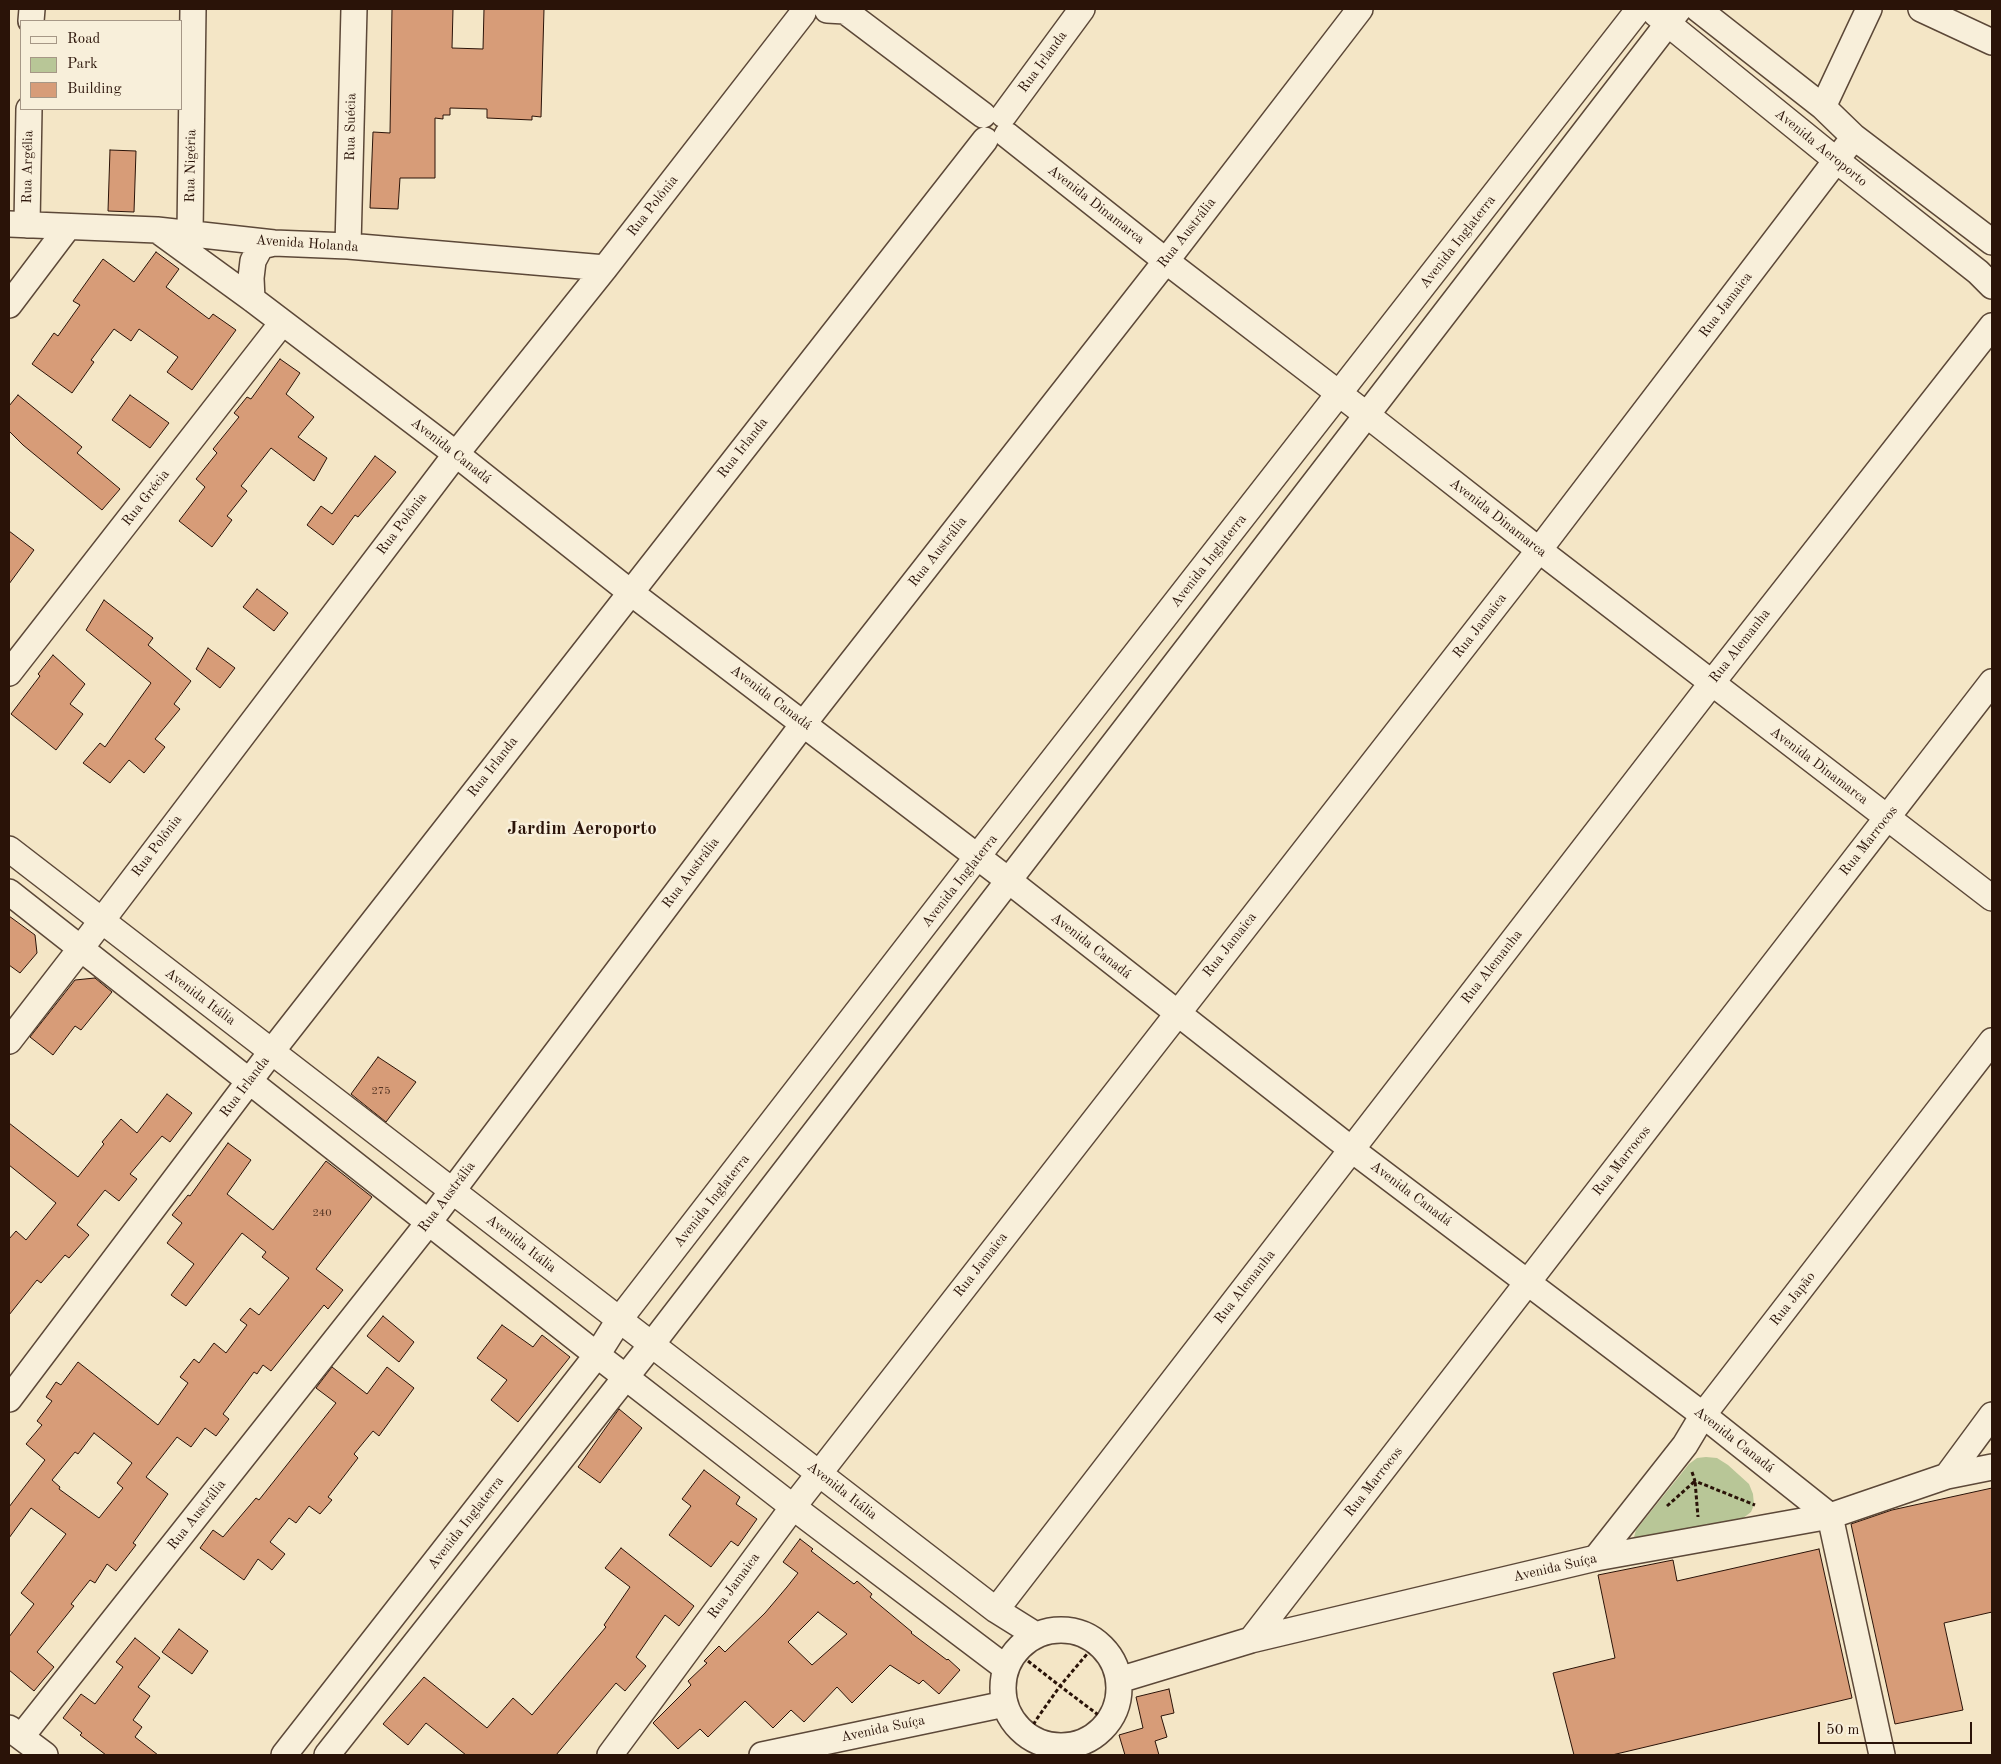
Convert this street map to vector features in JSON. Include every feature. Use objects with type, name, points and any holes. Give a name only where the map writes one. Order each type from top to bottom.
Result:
[{"type":"street","name":"Rua Nigéria","points":[[190,234],[193,9]]},
{"type":"street","name":"Rua Suécia","points":[[348,246],[354,9]]},
{"type":"street","name":"Rua Irlanda","points":[[9,1399],[272,1051],[995,126],[1082,9]]},
{"type":"street","name":"Rua Austrália","points":[[15,1732],[429,1222],[804,723],[1166,261],[1360,9]]},
{"type":"street","name":"Avenida Inglaterra","points":[[284,1755],[597,1355],[619,1320],[977,858],[1639,9]]},
{"type":"street","name":"Avenida Aeroporto","points":[[1698,9],[1823,108],[1854,137],[1992,242]]},
{"type":"street","points":[[1823,108],[1869,9]]},
{"type":"street","points":[[1921,9],[1992,42]]},
{"type":"street","name":"Avenida Dinamarca","points":[[814,10],[845,11],[1711,684],[1992,898]]},
{"type":"street","name":"Rua Polônia","points":[[9,1041],[456,454],[814,10]]},
{"type":"street","name":"Avenida Aeroporto","points":[[1666,14],[1836,160],[1978,272],[1992,286]]},
{"type":"street","points":[[327,1755],[652,1344],[1367,415],[1666,14]]},
{"type":"street","name":"Rua Argélia","points":[[18,224],[30,110]]},
{"type":"street","name":"Rua Jamaica","points":[[610,1755],[819,1473],[1539,550],[1854,137]]},
{"type":"street","name":"Avenida Holanda","points":[[18,224],[156,230],[274,242],[348,246],[606,268]]},
{"type":"street","points":[[9,304],[68,227]]},
{"type":"street","name":"Avenida Canadá","points":[[156,230],[252,299],[456,454],[630,592],[1008,880],[1351,1149],[1703,1415],[1830,1516]]},
{"type":"street","points":[[252,299],[251,278],[253,261],[261,246],[274,242]]},
{"type":"street","name":"Rua Grécia","points":[[9,673],[282,323]]},
{"type":"street","name":"Rua Alemanha","points":[[996,1610],[1711,684],[1992,326]]},
{"type":"street","name":"Rua Marrocos","points":[[1251,1640],[1992,682]]},
{"type":"street","name":"Avenida Itália","points":[[9,849],[996,1610],[1036,1635]]},
{"type":"street","points":[[9,892],[793,1507],[1010,1660]]},
{"type":"street","name":"Rua Japão","points":[[1596,1558],[1685,1445],[1703,1415],[1992,1042]]},
{"type":"street","points":[[1947,1476],[1992,1415]]},
{"type":"street","name":"Avenida Suíça","points":[[1119,1680],[1251,1640],[1596,1558],[1830,1516],[1947,1476],[1992,1467]]},
{"type":"street","points":[[1830,1516],[1882,1755]]},
{"type":"street","points":[[1052,1630],[1069,1630],[1085,1635],[1099,1644],[1112,1660],[1119,1680],[1118,1702],[1099,1739],[1062,1751],[1028,1736],[1013,1722],[1005,1704],[1002,1686],[1010,1660],[1036,1635],[1052,1630]]},
{"type":"street","name":"Avenida Suíça","points":[[762,1755],[1005,1704]]},
{"type":"street","points":[[15,1732],[45,1755]]},
{"type":"path","points":[[1685,1445],[1695,1481],[1699,1529],[1704,1539]]},
{"type":"path","points":[[1695,1481],[1754,1505],[1763,1506]]},
{"type":"path","points":[[1661,1512],[1695,1481]]},
{"type":"path","points":[[1028,1736],[1036,1720],[1060,1686],[1086,1654],[1099,1644]]},
{"type":"path","points":[[1010,1660],[1060,1686],[1099,1739]]},
{"type":"green space","points":[[1697,1458],[1717,1458],[1728,1465],[1749,1484],[1753,1494],[1754,1505],[1751,1512],[1742,1519],[1639,1542],[1634,1537],[1636,1530],[1689,1464]]},
{"type":"building","points":[[392,9],[453,9],[452,48],[483,49],[484,9],[544,9],[541,117],[532,116],[532,120],[487,118],[487,109],[450,108],[450,115],[443,115],[443,119],[435,118],[435,178],[400,178],[398,209],[370,208],[373,132],[390,133]]},
{"type":"building","points":[[110,150],[136,151],[134,212],[108,211]]},
{"type":"building","points":[[156,252],[179,269],[166,287],[209,319],[213,314],[236,330],[192,390],[167,372],[178,357],[139,329],[131,341],[114,329],[91,360],[94,362],[72,393],[32,364],[54,333],[58,336],[80,305],[73,301],[103,259],[134,282]]},
{"type":"building","points":[[280,359],[300,373],[286,394],[314,417],[298,437],[327,458],[314,481],[271,448],[241,486],[247,491],[227,516],[232,520],[212,547],[179,521],[205,487],[196,479],[217,453],[213,449],[239,417],[234,413],[247,397],[251,399]]},
{"type":"building","points":[[18,395],[82,447],[77,453],[120,489],[102,510],[23,445],[9,431],[9,406]]},
{"type":"building","points":[[130,395],[169,423],[150,448],[112,420]]},
{"type":"building","points":[[375,456],[396,472],[358,517],[355,515],[333,545],[307,525],[321,506],[332,514]]},
{"type":"building","points":[[9,531],[34,550],[9,584]]},
{"type":"building","points":[[257,589],[288,613],[274,631],[243,607]]},
{"type":"building","points":[[104,600],[153,638],[148,645],[191,681],[174,704],[180,709],[155,739],[165,747],[144,773],[129,760],[110,783],[83,763],[100,743],[105,747],[151,683],[86,630]]},
{"type":"building","points":[[208,648],[235,668],[220,688],[196,669]]},
{"type":"building","points":[[53,655],[85,684],[70,704],[83,714],[56,750],[11,714],[40,676],[38,674]]},
{"type":"building","points":[[9,916],[35,935],[37,953],[20,973],[9,965]]},
{"type":"building","points":[[95,978],[112,992],[81,1030],[75,1026],[53,1055],[30,1037],[75,980]]},
{"type":"building","points":[[378,1057],[416,1082],[386,1122],[351,1094]]},
{"type":"building","points":[[167,1094],[192,1113],[170,1142],[162,1136],[130,1174],[137,1179],[119,1201],[105,1190],[77,1225],[89,1235],[69,1258],[65,1255],[41,1283],[37,1280],[9,1315],[9,1239],[16,1231],[26,1240],[56,1203],[9,1165],[9,1123],[78,1177],[104,1144],[102,1142],[121,1119],[137,1133]]},
{"type":"building","points":[[228,1143],[251,1160],[227,1194],[273,1230],[326,1161],[372,1197],[316,1269],[343,1290],[328,1309],[324,1305],[271,1371],[263,1365],[257,1374],[254,1372],[223,1414],[229,1419],[216,1436],[205,1428],[191,1447],[177,1437],[146,1477],[168,1494],[133,1543],[136,1545],[116,1571],[107,1564],[95,1583],[90,1580],[71,1604],[74,1606],[37,1652],[54,1667],[34,1691],[9,1670],[9,1637],[34,1604],[21,1593],[66,1534],[31,1508],[9,1538],[9,1507],[45,1460],[26,1444],[42,1425],[37,1421],[52,1401],[46,1397],[56,1382],[61,1385],[78,1362],[158,1425],[188,1383],[180,1377],[194,1359],[199,1363],[214,1343],[226,1353],[247,1325],[240,1320],[250,1308],[259,1315],[289,1278],[262,1257],[266,1252],[242,1233],[186,1306],[171,1295],[194,1264],[167,1243],[182,1223],[172,1215],[188,1195],[190,1196]],"holes":[[[94,1433],[132,1463],[117,1483],[123,1488],[99,1518],[59,1489],[60,1487],[52,1480],[75,1452],[78,1454]]]},
{"type":"building","points":[[383,1316],[414,1342],[399,1362],[367,1336]]},
{"type":"building","points":[[502,1325],[533,1347],[542,1335],[570,1357],[518,1422],[491,1400],[507,1380],[477,1358]]},
{"type":"building","points":[[332,1367],[367,1394],[387,1367],[414,1388],[379,1436],[373,1431],[354,1454],[358,1458],[328,1497],[332,1500],[320,1514],[309,1506],[296,1523],[289,1518],[270,1542],[285,1554],[272,1570],[258,1559],[244,1580],[200,1548],[213,1530],[223,1537],[256,1498],[259,1500],[336,1403],[316,1388]]},
{"type":"building","points":[[619,1409],[642,1428],[600,1483],[578,1467]]},
{"type":"building","points":[[704,1470],[740,1497],[736,1504],[757,1519],[738,1546],[731,1541],[711,1567],[669,1535],[691,1506],[682,1499]]},
{"type":"building","points":[[1992,1488],[1992,1612],[1944,1623],[1963,1710],[1895,1724],[1851,1524],[1892,1510]]},
{"type":"building","points":[[800,1539],[813,1549],[811,1551],[854,1584],[857,1581],[872,1594],[870,1597],[911,1633],[948,1659],[960,1670],[939,1694],[923,1680],[919,1684],[890,1665],[852,1703],[837,1687],[804,1722],[791,1710],[773,1728],[745,1701],[708,1737],[700,1729],[678,1749],[653,1723],[691,1685],[688,1681],[707,1663],[704,1661],[719,1646],[725,1652],[765,1613],[787,1587],[798,1573],[783,1562]],"holes":[[[818,1612],[847,1634],[812,1665],[788,1642]]]},
{"type":"building","points":[[621,1548],[694,1606],[679,1626],[665,1615],[636,1657],[646,1666],[625,1691],[616,1683],[556,1755],[466,1755],[426,1723],[408,1745],[383,1724],[424,1677],[487,1728],[513,1698],[532,1715],[606,1627],[604,1625],[630,1587],[605,1568]]},
{"type":"building","points":[[1819,1549],[1852,1698],[1612,1755],[1574,1755],[1553,1673],[1615,1658],[1598,1575],[1673,1560],[1677,1581]]},
{"type":"building","points":[[179,1629],[208,1651],[192,1674],[162,1652]]},
{"type":"building","points":[[135,1638],[160,1658],[138,1687],[150,1696],[133,1720],[142,1727],[135,1737],[158,1755],[106,1755],[80,1735],[82,1733],[63,1718],[81,1694],[95,1704],[123,1667],[116,1662]]},
{"type":"building","points":[[1169,1689],[1174,1713],[1161,1716],[1167,1737],[1155,1741],[1159,1755],[1125,1755],[1119,1735],[1143,1728],[1136,1697]]},
{"type":"district","name":"Jardim Aeroporto","points":[[582,829]]}]
